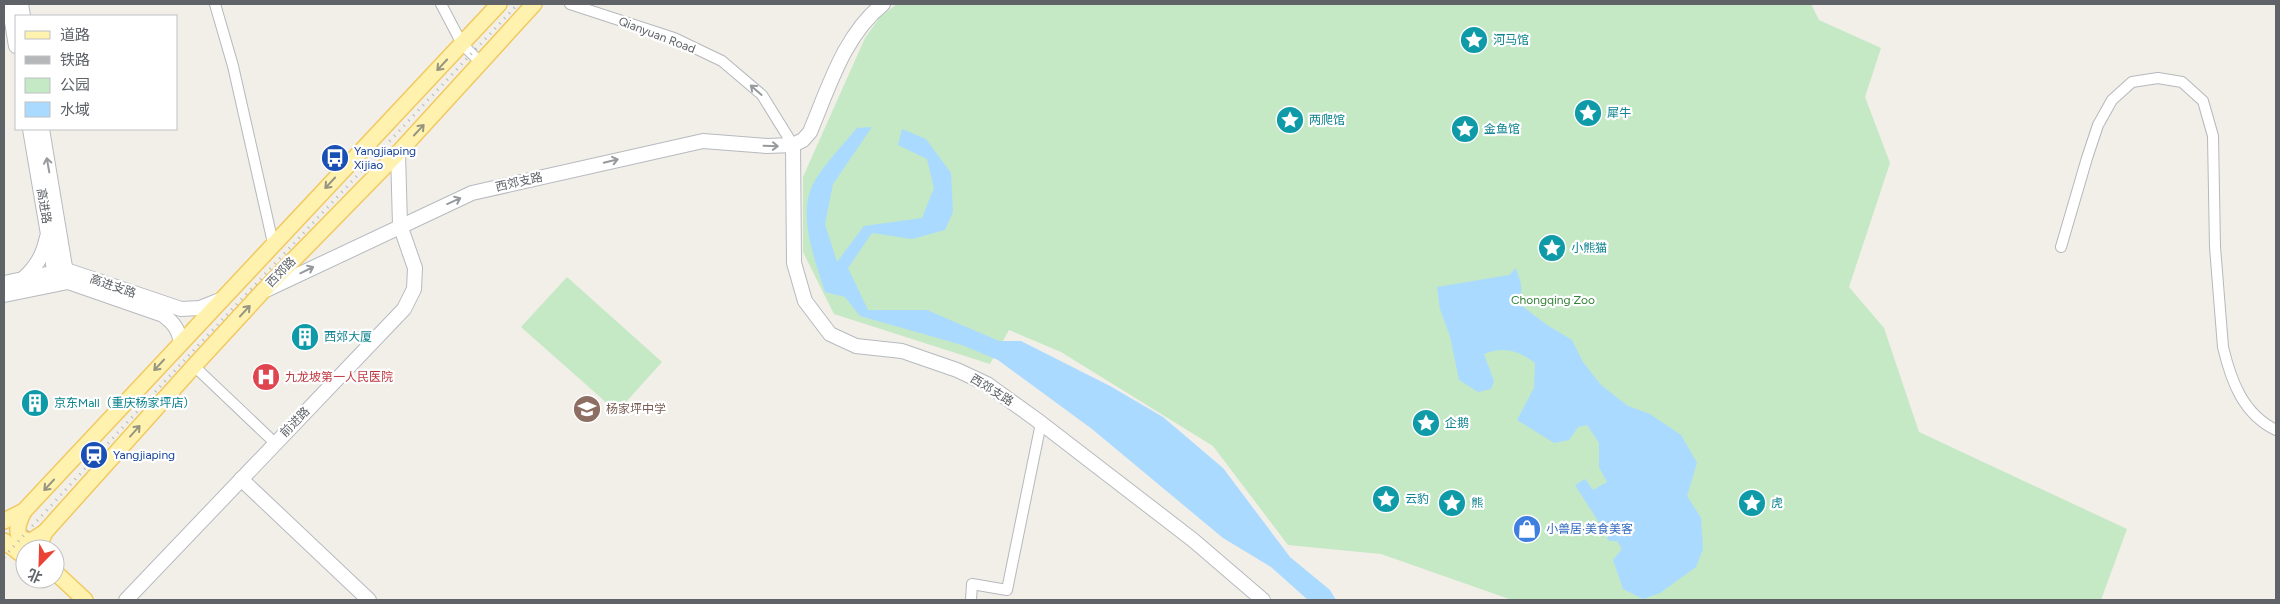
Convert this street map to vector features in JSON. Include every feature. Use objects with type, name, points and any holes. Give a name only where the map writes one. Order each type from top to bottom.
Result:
[{"type":"main road","name":"西郊路","points":[[4,522],[24,511],[273,243],[499,4]]},
{"type":"main road","name":"西郊路","points":[[42,539],[45,532],[194,366],[263,291],[398,153],[534,4]]},
{"type":"main road","points":[[24,511],[16,527],[18,534],[23,539],[31,540],[45,532]]},
{"type":"main road","points":[[4,541],[15,549]]},
{"type":"main road","points":[[65,581],[85,600]]},
{"type":"main road","points":[[60,589],[72,600]]},
{"type":"street","points":[[9,4],[15,40]]},
{"type":"street","points":[[215,4],[233,66],[273,243]]},
{"type":"street","points":[[441,4],[462,44],[481,63]]},
{"type":"street","name":"Qianyuan Road","points":[[570,4],[674,38],[722,61],[762,94],[793,145]]},
{"type":"street","points":[[793,145],[803,140],[810,132],[850,42],[861,26],[884,4]]},
{"type":"street","points":[[2061,248],[2098,125],[2112,100],[2132,82],[2158,78],[2182,82],[2203,100],[2213,136],[2215,247],[2223,347],[2227,363],[2238,392],[2252,414],[2262,423],[2276,430]]},
{"type":"street","name":"高进路","points":[[30,130],[48,232],[61,277]]},
{"type":"street","name":"高进路","points":[[42,130],[61,277]]},
{"type":"street","name":"西郊支路","points":[[263,291],[472,192],[704,141],[767,146],[793,145],[794,263],[805,301],[830,334],[856,346],[902,351],[957,370],[987,384],[1041,423],[1193,540],[1263,600]]},
{"type":"street","name":"前进路","points":[[126,600],[404,309],[414,289],[415,268],[400,225],[398,153]]},
{"type":"street","points":[[24,278],[36,266],[44,250],[48,232]]},
{"type":"street","points":[[4,283],[24,278],[61,277]]},
{"type":"street","points":[[4,295],[61,277]]},
{"type":"street","name":"高进支路","points":[[61,277],[181,309],[200,308],[220,300]]},
{"type":"street","name":"高进支路","points":[[61,277],[163,315],[173,322],[179,331],[181,342]]},
{"type":"street","points":[[194,366],[275,442]]},
{"type":"street","points":[[971,600],[972,584],[1007,590],[1041,423]]},
{"type":"street","points":[[241,479],[369,600]]},
{"type":"green space","name":"Chongqing Zoo","points":[[897,4],[1811,4],[1819,20],[1881,48],[1865,97],[1890,163],[1849,287],[1884,328],[1919,432],[2127,529],[2101,600],[1512,600],[1381,554],[1288,545],[1213,446],[1061,352],[1009,330],[990,364],[834,314],[803,252],[803,177],[865,38],[880,17]]},
{"type":"green space","points":[[567,277],[662,362],[617,412],[521,327]]},
{"type":"water","points":[[872,127],[833,184],[825,224],[837,262],[864,226],[922,218],[934,188],[927,159],[898,145],[902,129],[926,139],[951,173],[953,212],[945,230],[912,239],[872,233],[848,268],[868,310],[927,310],[999,341],[1021,341],[1110,386],[1163,417],[1223,468],[1290,557],[1330,590],[1336,600],[1308,600],[1271,567],[1223,538],[1092,429],[998,360],[962,345],[860,316],[845,297],[825,292],[809,236],[807,206],[810,192],[825,166],[857,128]]},
{"type":"water","points":[[1516,268],[1521,284],[1522,306],[1547,325],[1572,340],[1583,362],[1601,385],[1628,406],[1650,414],[1681,435],[1697,463],[1687,496],[1701,518],[1703,549],[1696,567],[1660,593],[1643,599],[1623,589],[1613,560],[1622,549],[1617,541],[1609,541],[1575,485],[1585,479],[1593,490],[1607,482],[1599,467],[1599,443],[1587,425],[1578,427],[1569,440],[1554,443],[1517,420],[1534,388],[1535,363],[1517,352],[1498,350],[1484,354],[1494,381],[1491,389],[1478,392],[1459,380],[1450,336],[1440,309],[1437,287],[1509,275]]},
{"type":"railway","points":[[4,557],[178,367],[518,4]]},
{"type":"place","name":"河马馆","points":[[1474,40]]},
{"type":"place","name":"犀牛","points":[[1588,113]]},
{"type":"place","name":"两爬馆","points":[[1290,120]]},
{"type":"place","name":"金鱼馆","points":[[1465,129]]},
{"type":"place","name":"Yangjiaping Xijiao","points":[[335,158]]},
{"type":"place","name":"小熊猫","points":[[1552,248]]},
{"type":"place","name":"西郊大厦","points":[[305,337]]},
{"type":"place","name":"九龙坡第一人民医院","points":[[266,377]]},
{"type":"place","name":"京东Mall（重庆杨家坪店）","points":[[35,403]]},
{"type":"place","name":"杨家坪中学","points":[[587,409]]},
{"type":"place","name":"企鹅","points":[[1426,423]]},
{"type":"place","name":"Yangjiaping","points":[[94,455]]},
{"type":"place","name":"云豹","points":[[1386,499]]},
{"type":"place","name":"熊","points":[[1452,503]]},
{"type":"place","name":"虎","points":[[1752,503]]},
{"type":"place","name":"小兽居·美食美客","points":[[1527,529]]}]
